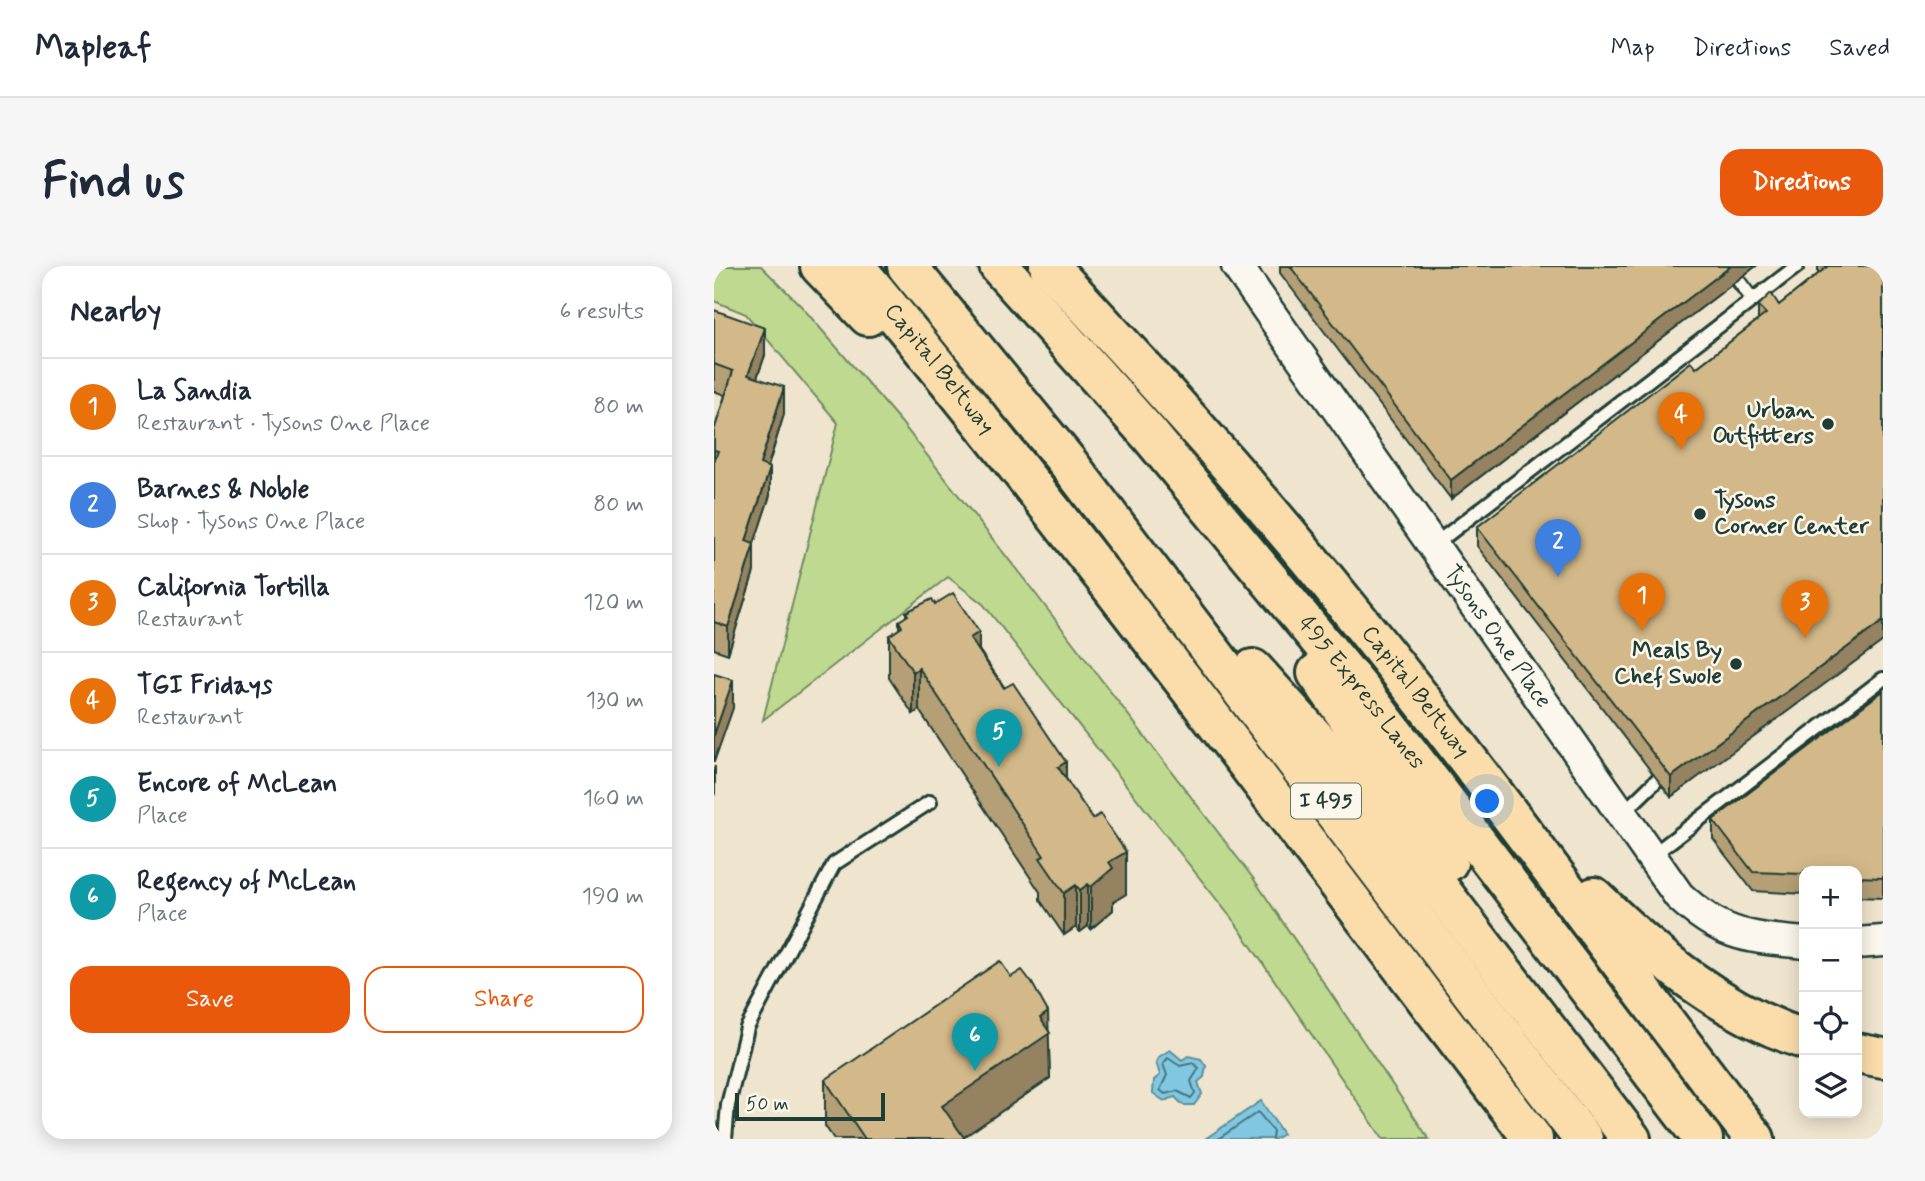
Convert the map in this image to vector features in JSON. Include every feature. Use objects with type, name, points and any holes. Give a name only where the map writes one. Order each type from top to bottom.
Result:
[{"type":"highway","points":[[820,266],[1025,483],[1085,551]]},
{"type":"highway","name":"Capital Beltway","points":[[855,266],[981,418],[1085,551],[1533,1139]]},
{"type":"highway","name":"I 495","points":[[907,266],[1069,464],[1583,1139]]},
{"type":"highway","name":"495 Express Lanes","points":[[999,266],[1149,434],[1364,694],[1703,1139]]},
{"type":"highway","name":"Capital Beltway","points":[[1049,266],[1196,424],[1344,601],[1478,772],[1755,1139]]},
{"type":"highway","points":[[1075,266],[1196,424]]},
{"type":"highway","points":[[1149,434],[1457,875],[1658,1139]]},
{"type":"highway","points":[[1069,464],[1346,772],[1439,888],[1631,1139]]},
{"type":"highway","points":[[1478,772],[1595,898],[1662,959],[1731,1006],[1775,1030],[1799,1037]]},
{"type":"highway","points":[[1862,1054],[1883,1058]]},
{"type":"street","name":"Tysons One Place","points":[[1237,266],[1620,816],[1679,896],[1704,919],[1731,933],[1799,942]]},
{"type":"lane","points":[[1432,546],[1797,266]]},
{"type":"lane","points":[[1738,280],[1753,300]]},
{"type":"lane","points":[[1650,857],[1782,763],[1883,679]]},
{"type":"lane","points":[[1620,816],[1658,779]]},
{"type":"lane","points":[[725,1139],[728,1105],[747,1028],[834,864],[930,802]]},
{"type":"green space","points":[[714,266],[761,266],[802,307],[901,422],[1253,878],[1429,1139],[1383,1139],[1236,924],[983,604],[948,577],[763,720],[838,423],[746,314],[714,301]]},
{"type":"water","points":[[1170,1050],[1182,1060],[1188,1056],[1201,1059],[1206,1066],[1204,1077],[1198,1082],[1202,1094],[1194,1105],[1183,1105],[1175,1097],[1164,1101],[1153,1093],[1154,1080],[1160,1075],[1156,1062]]},
{"type":"water","points":[[1261,1101],[1283,1134],[1275,1139],[1205,1139]]},
{"type":"building","points":[[1290,266],[1731,266],[1451,480]]},
{"type":"building","name":"Tysons Corner Center","points":[[1826,266],[1883,266],[1883,621],[1671,777],[1477,527],[1691,362],[1696,368],[1766,314],[1758,306],[1771,293],[1779,305]]},
{"type":"building","points":[[714,310],[765,328],[748,375],[784,387],[760,464],[770,468],[746,541],[754,544],[728,627],[714,622],[714,462],[718,451],[714,450],[714,431],[733,371],[714,364]]},
{"type":"building","points":[[953,593],[979,632],[970,638],[1004,688],[1013,683],[1066,762],[1058,767],[1093,819],[1100,814],[1126,852],[1109,862],[1113,868],[1091,887],[1088,884],[1080,890],[1076,885],[1064,893],[1040,858],[1044,856],[919,668],[913,672],[889,636],[902,627],[899,621],[908,615],[906,612],[932,599],[935,604]]},
{"type":"building","points":[[714,674],[733,680],[714,735]]},
{"type":"building","points":[[1883,691],[1883,878],[1862,877],[1862,866],[1799,866],[1799,874],[1753,872],[1713,820]]},
{"type":"building","points":[[1000,961],[1011,977],[1022,970],[1032,983],[1048,1012],[1040,1018],[1050,1033],[942,1106],[965,1139],[865,1139],[825,1080]]},
{"type":"place","name":"Urban Outfitters","points":[[1828,424]]},
{"type":"place","name":"TGI Fridays","points":[[1681,450]]},
{"type":"place","name":"Tysons Corner Center","points":[[1700,514]]},
{"type":"place","name":"Barnes & Noble","points":[[1558,577]]},
{"type":"place","name":"La Sandia","points":[[1642,631]]},
{"type":"place","name":"California Tortilla","points":[[1805,638]]},
{"type":"place","name":"Meals By Chef Swole","points":[[1736,664]]},
{"type":"place","name":"Encore of McLean","points":[[999,767]]},
{"type":"place","name":"Regency of McLean","points":[[975,1071]]}]
